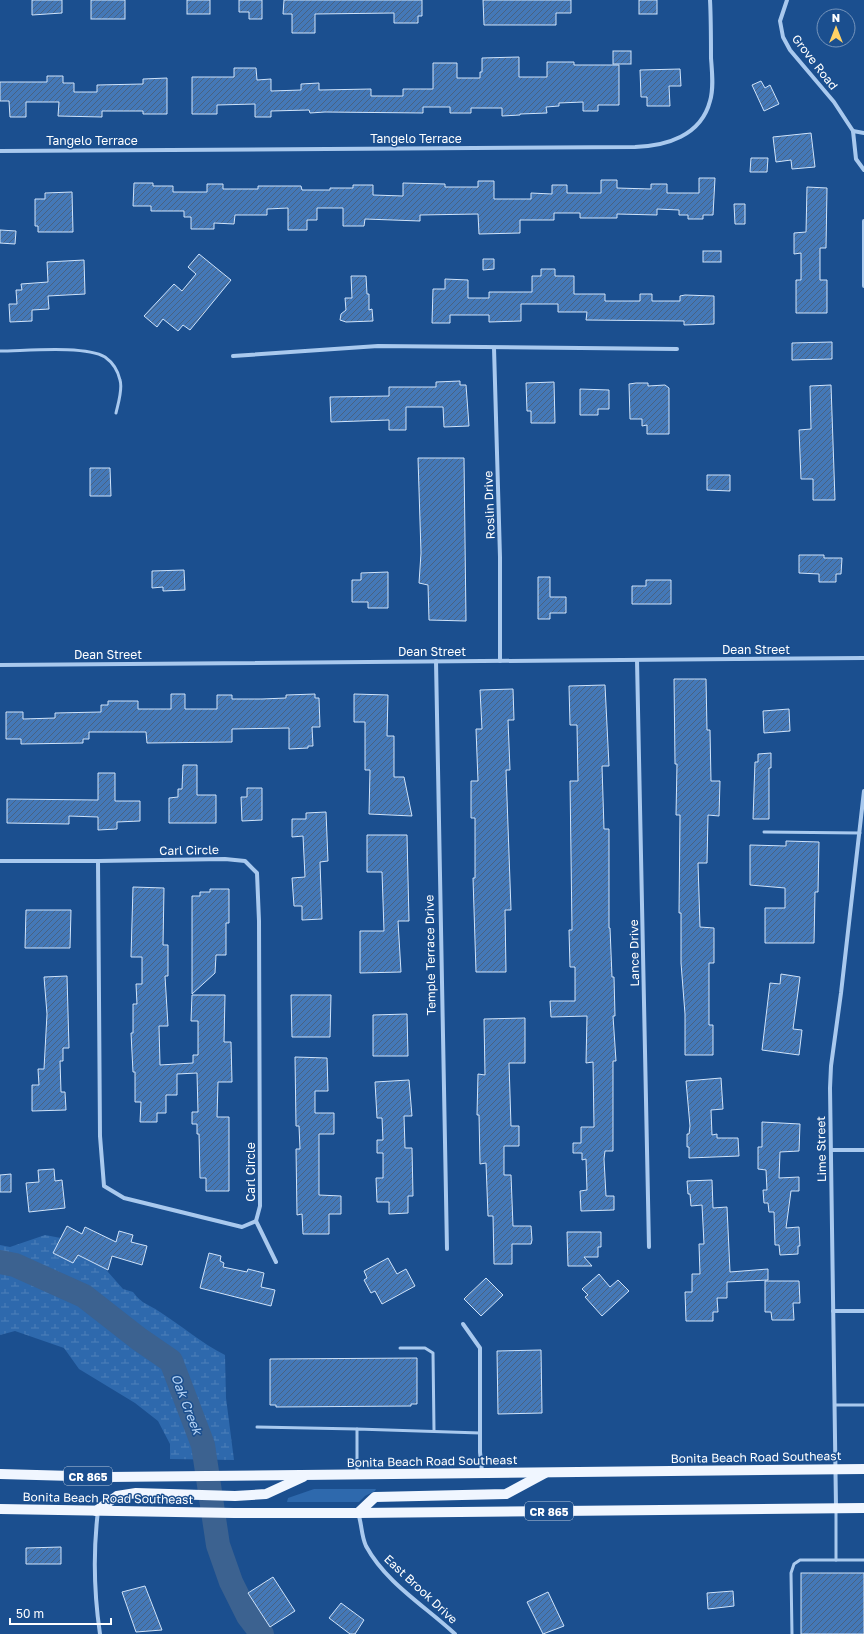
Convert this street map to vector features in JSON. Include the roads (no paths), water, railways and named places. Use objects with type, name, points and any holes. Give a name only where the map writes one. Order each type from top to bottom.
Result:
[{"type":"main road","name":"Bonita Beach Road Southeast","points":[[0,1474],[109,1477],[836,1469],[864,1470]]},
{"type":"main road","points":[[358,1513],[375,1498],[506,1494],[547,1472]]},
{"type":"main road","points":[[97,1511],[118,1496],[136,1493],[235,1496],[266,1494],[306,1475]]},
{"type":"main road","name":"Bonita Beach Road Southeast","points":[[0,1509],[234,1513],[358,1513],[864,1508]]},
{"type":"street","name":"Tangelo Terrace","points":[[0,151],[627,147],[664,144],[680,138],[694,129],[703,117],[710,102],[712,84],[710,0]]},
{"type":"street","name":"Grove Road","points":[[786,0],[780,21],[783,37],[790,50],[834,102],[852,131],[856,159],[864,170]]},
{"type":"street","points":[[852,131],[864,133]]},
{"type":"street","points":[[864,221],[864,286]]},
{"type":"street","points":[[233,356],[378,346],[678,349]]},
{"type":"street","name":"Roslin Drive","points":[[494,348],[500,557],[500,661]]},
{"type":"street","name":"Dean Street","points":[[0,665],[864,658]]},
{"type":"street","name":"Lance Drive","points":[[637,660],[649,1247]]},
{"type":"street","name":"Temple Terrace Drive","points":[[436,661],[446,1249]]},
{"type":"street","name":"Lime Street","points":[[836,1508],[831,1066],[864,791]]},
{"type":"street","name":"Carl Circle","points":[[0,861],[225,859],[245,861],[257,873],[259,921],[260,1206],[256,1221]]},
{"type":"street","points":[[98,860],[100,1136],[104,1186],[124,1198],[242,1227],[256,1221],[276,1262]]},
{"type":"street","points":[[832,1150],[864,1150]]},
{"type":"street","points":[[833,1311],[864,1311]]},
{"type":"street","points":[[463,1324],[480,1348],[480,1433],[482,1473]]},
{"type":"street","points":[[97,1511],[94,1538],[95,1599],[100,1634]]},
{"type":"street","name":"East Brook Drive","points":[[358,1513],[361,1530],[366,1544],[385,1572],[455,1634]]},
{"type":"lane","points":[[0,351],[75,351],[87,352],[104,357],[115,368],[121,381],[116,413]]},
{"type":"lane","points":[[764,832],[860,833]]},
{"type":"lane","points":[[400,1348],[425,1348],[432,1353],[434,1430]]},
{"type":"lane","points":[[835,1405],[864,1405]]},
{"type":"lane","points":[[257,1427],[434,1430],[480,1433]]},
{"type":"lane","points":[[357,1429],[357,1474]]},
{"type":"lane","points":[[836,1508],[836,1560]]},
{"type":"lane","points":[[792,1634],[791,1573],[794,1564],[800,1560],[864,1560]]},
{"type":"waterway","name":"Oak Creek","points":[[0,1262],[15,1265],[84,1296],[139,1339],[171,1361],[203,1445],[218,1545],[231,1582],[248,1616],[262,1634]]}]
